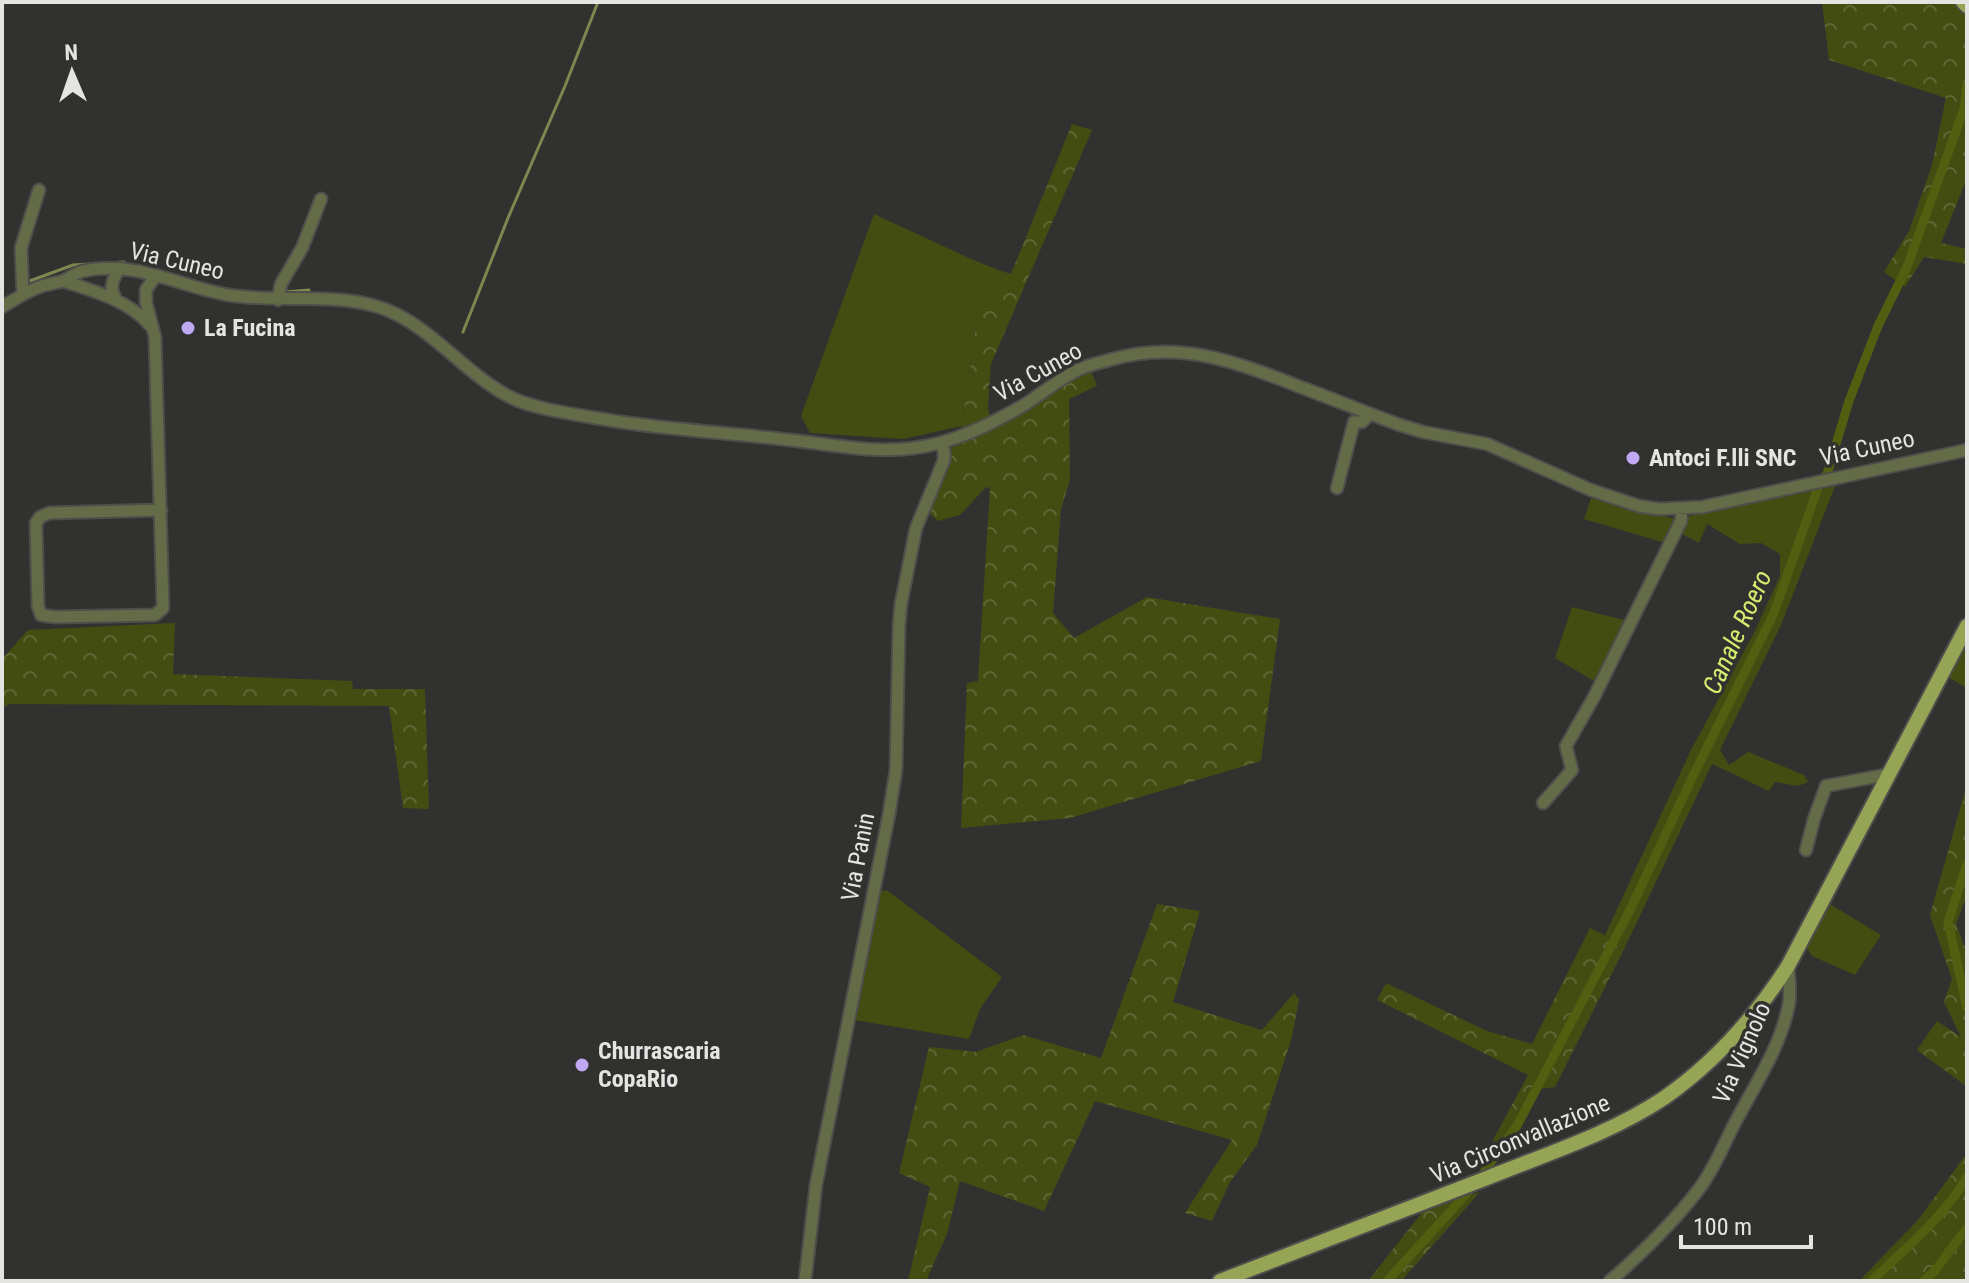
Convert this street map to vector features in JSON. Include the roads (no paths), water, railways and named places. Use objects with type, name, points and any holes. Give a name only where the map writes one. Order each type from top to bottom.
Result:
[{"type":"main road","name":"Via Vignolo","points":[[1788,966],[1967,626]]},
{"type":"main road","name":"Via Circonvallazione","points":[[1220,1281],[1576,1143],[1635,1115],[1663,1098],[1716,1055],[1760,1007],[1788,966]]},
{"type":"street","points":[[23,294],[21,248],[39,190]]},
{"type":"street","points":[[278,300],[281,284],[302,248],[321,199]]},
{"type":"street","points":[[120,268],[112,280],[111,292],[120,302]]},
{"type":"street","name":"Via Cuneo","points":[[2,307],[23,294],[63,281],[79,271],[120,268],[231,295],[372,305],[395,313],[423,330],[511,398],[609,420],[869,448],[903,449],[963,437],[1082,368],[1125,356],[1154,352],[1208,355],[1423,432],[1487,444],[1591,490],[1639,506],[1659,509],[1702,507],[1967,450]]},
{"type":"street","points":[[156,275],[146,290],[146,302],[155,337],[161,510],[163,608],[155,615],[41,615],[38,606],[36,523],[40,517],[49,513],[161,510]]},
{"type":"street","points":[[63,281],[120,302],[141,314],[151,325]]},
{"type":"street","points":[[120,302],[137,300],[146,294]]},
{"type":"street","points":[[1337,488],[1354,422],[1349,406]]},
{"type":"street","points":[[1354,422],[1362,422],[1370,414]]},
{"type":"street","name":"Via Panin","points":[[805,1281],[816,1185],[896,770],[901,604],[916,528],[944,460],[941,443]]},
{"type":"street","points":[[1543,803],[1572,770],[1566,746],[1594,697],[1681,521],[1682,508]]},
{"type":"street","points":[[1806,850],[1826,786],[1890,774]]},
{"type":"street","name":"Via Vignolo","points":[[1610,1281],[1638,1257],[1685,1207],[1712,1168],[1761,1076],[1779,1033],[1789,1005],[1788,966]]},
{"type":"waterway","points":[[463,332],[598,2]]},
{"type":"waterway","name":"Canale Roero","points":[[1485,1170],[1517,1126],[1630,910],[1774,613],[1819,485],[1827,474],[1849,401],[1878,326],[1907,267],[1964,109],[1967,85]]},
{"type":"waterway","points":[[27,282],[73,265],[124,262]]},
{"type":"waterway","points":[[284,292],[309,290]]},
{"type":"waterway","points":[[1967,864],[1948,922],[1967,1008]]},
{"type":"waterway","points":[[1871,1281],[1937,1217],[1967,1176]]},
{"type":"waterway","name":"Canale Roero","points":[[1387,1281],[1469,1191]]},
{"type":"waterway","points":[[1923,1281],[1934,1272],[1967,1228]]},
{"type":"place","name":"La Fucina","points":[[188,328]]},
{"type":"place","name":"Antoci F.lli SNC","points":[[1633,458]]},
{"type":"place","name":"Churrascaria CopaRio","points":[[582,1065]]}]
